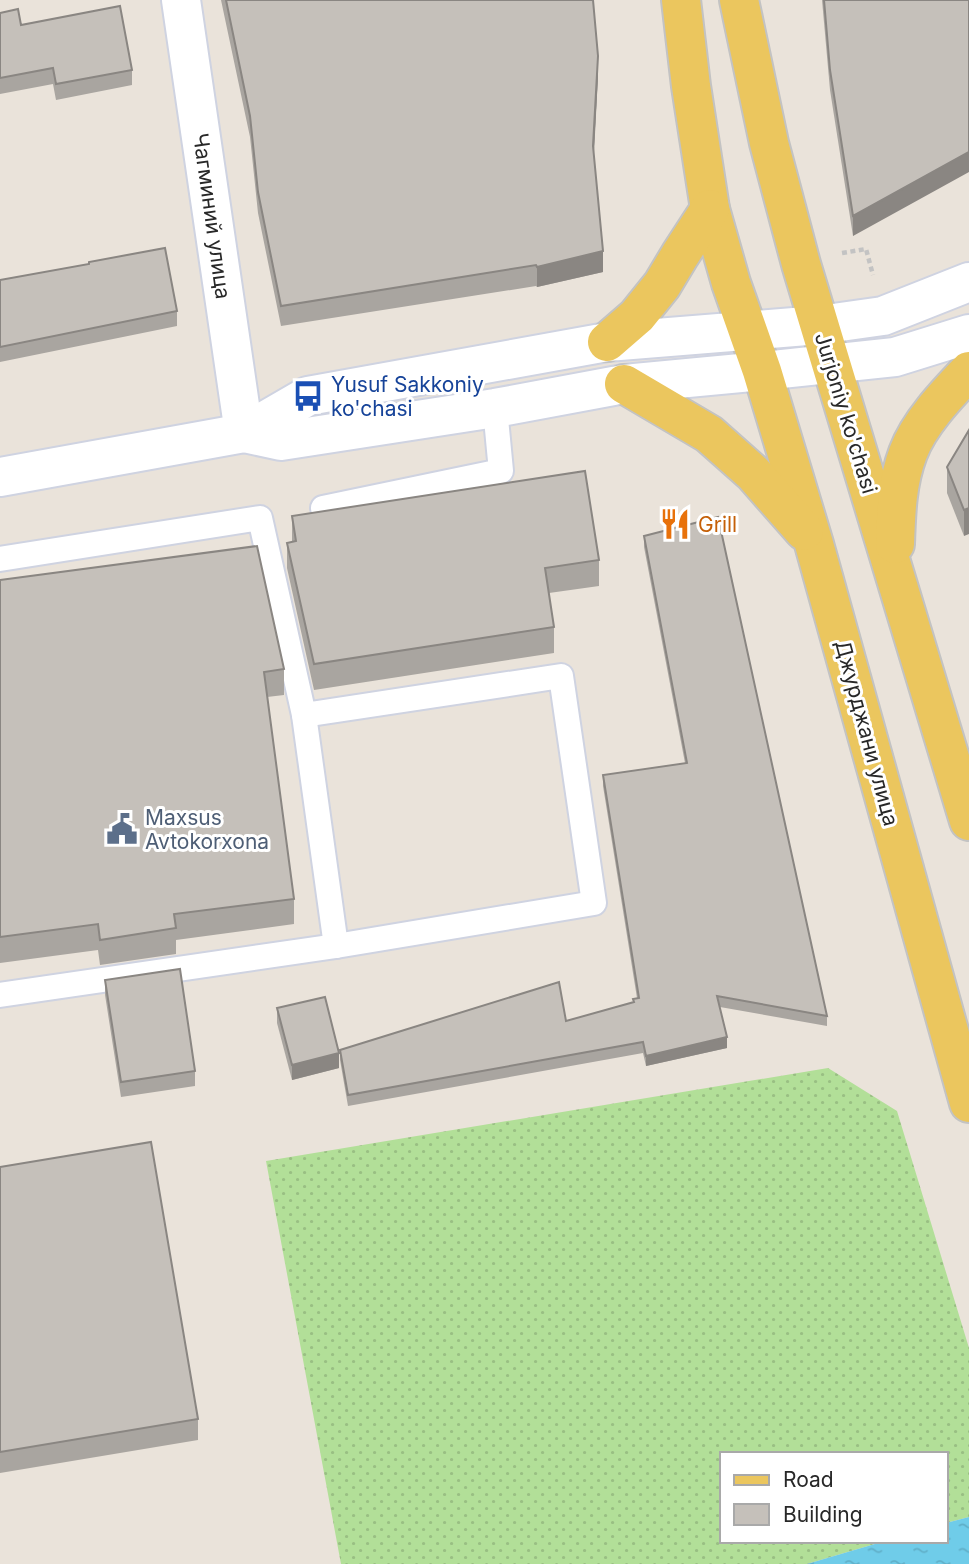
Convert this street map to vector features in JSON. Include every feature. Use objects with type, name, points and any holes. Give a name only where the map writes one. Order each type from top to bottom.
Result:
[{"type":"main road","name":"Чагминий улица","points":[[181,0],[244,433]]},
{"type":"main road","points":[[681,0],[710,209],[731,282],[762,372]]},
{"type":"main road","name":"Jurjoniy ko'chasi","points":[[739,0],[769,143],[801,264],[969,821]]},
{"type":"main road","points":[[607,342],[637,316],[662,285],[710,209]]},
{"type":"main road","points":[[0,477],[244,433],[308,396],[607,342],[749,332],[883,316],[969,282]]},
{"type":"main road","points":[[244,433],[281,441],[495,408],[624,384],[895,357],[969,334]]},
{"type":"main road","points":[[894,570],[897,497],[908,452],[928,417],[969,371]]},
{"type":"main road","name":"Джурджани улица","points":[[762,372],[814,544],[968,1100]]},
{"type":"main road","points":[[624,384],[709,434],[754,473],[814,544]]},
{"type":"lane","points":[[323,508],[501,471],[495,408]]},
{"type":"lane","points":[[0,559],[260,518],[304,715],[336,946]]},
{"type":"lane","points":[[0,995],[336,946],[594,903],[561,677],[304,715]]},
{"type":"path","points":[[834,254],[866,249],[873,275]]},
{"type":"green space","points":[[828,1068],[897,1111],[969,1348],[969,1517],[948,1522],[948,1452],[720,1452],[720,1543],[878,1543],[807,1564],[341,1564],[266,1161]]},
{"type":"water","points":[[969,1517],[969,1564],[807,1564],[878,1543],[948,1543],[948,1522]]},
{"type":"building","points":[[226,0],[593,0],[598,56],[593,146],[603,251],[537,267],[536,265],[281,306],[258,192],[250,116]]},
{"type":"building","points":[[824,0],[969,0],[969,152],[853,216],[830,70]]},
{"type":"building","points":[[120,6],[132,70],[56,84],[53,68],[0,78],[0,13],[18,9],[21,25]]},
{"type":"building","points":[[165,248],[177,311],[0,347],[0,280]]},
{"type":"building","points":[[969,430],[969,508],[964,510],[947,467]]},
{"type":"building","points":[[585,471],[599,560],[545,568],[554,627],[314,664],[287,543],[296,541],[292,516]]},
{"type":"building","points":[[718,517],[827,1016],[717,996],[727,1037],[646,1056],[643,1042],[348,1095],[340,1050],[559,982],[566,1021],[634,1002],[633,999],[639,998],[603,775],[687,763],[644,536]]},
{"type":"building","points":[[257,546],[284,669],[264,672],[294,899],[174,914],[176,928],[100,940],[98,924],[0,937],[0,580]]},
{"type":"building","points":[[180,969],[195,1071],[121,1082],[105,980]]},
{"type":"building","points":[[325,997],[339,1053],[292,1065],[277,1008]]},
{"type":"building","points":[[151,1142],[198,1419],[0,1452],[0,1167]]},
{"type":"place","name":"Yusuf Sakkoniy ko'chasi","points":[[308,396]]},
{"type":"place","name":"Grill","points":[[675,524]]},
{"type":"place","name":"Maxsus Avtokorxona","points":[[122,829]]}]
